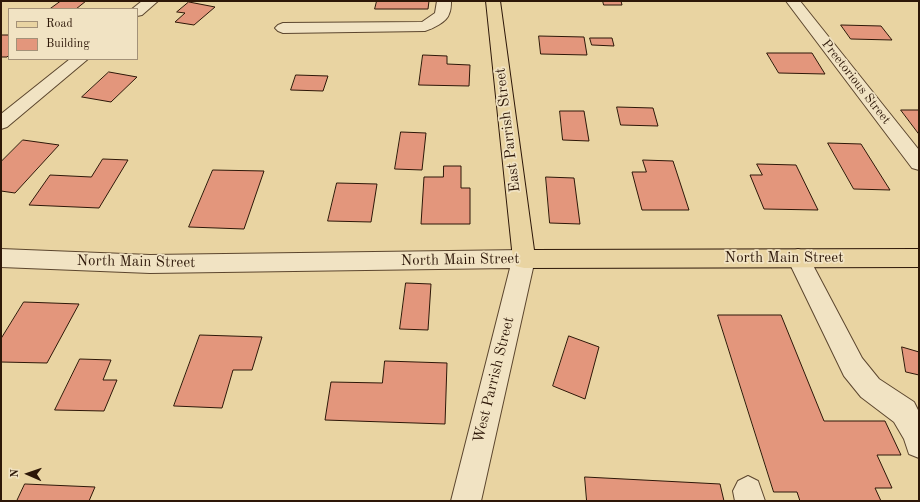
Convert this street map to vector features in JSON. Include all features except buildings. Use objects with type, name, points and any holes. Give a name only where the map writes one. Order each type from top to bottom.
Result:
[{"type":"main road","name":"East Parrish Street","points":[[493,1],[524,259]]},
{"type":"main road","name":"North Main Street","points":[[524,259],[919,258]]},
{"type":"street","points":[[138,11],[151,1]]},
{"type":"street","points":[[282,28],[425,26],[442,15],[444,1]]},
{"type":"street","name":"Preetorious Street","points":[[793,1],[919,163]]},
{"type":"street","points":[[1,123],[79,60]]},
{"type":"street","name":"North Main Street","points":[[1,258],[150,264],[524,259]]},
{"type":"street","points":[[798,258],[853,367],[870,388],[904,412],[917,435],[919,444]]},
{"type":"street","name":"West Parrish Street","points":[[466,501],[524,259]]}]
